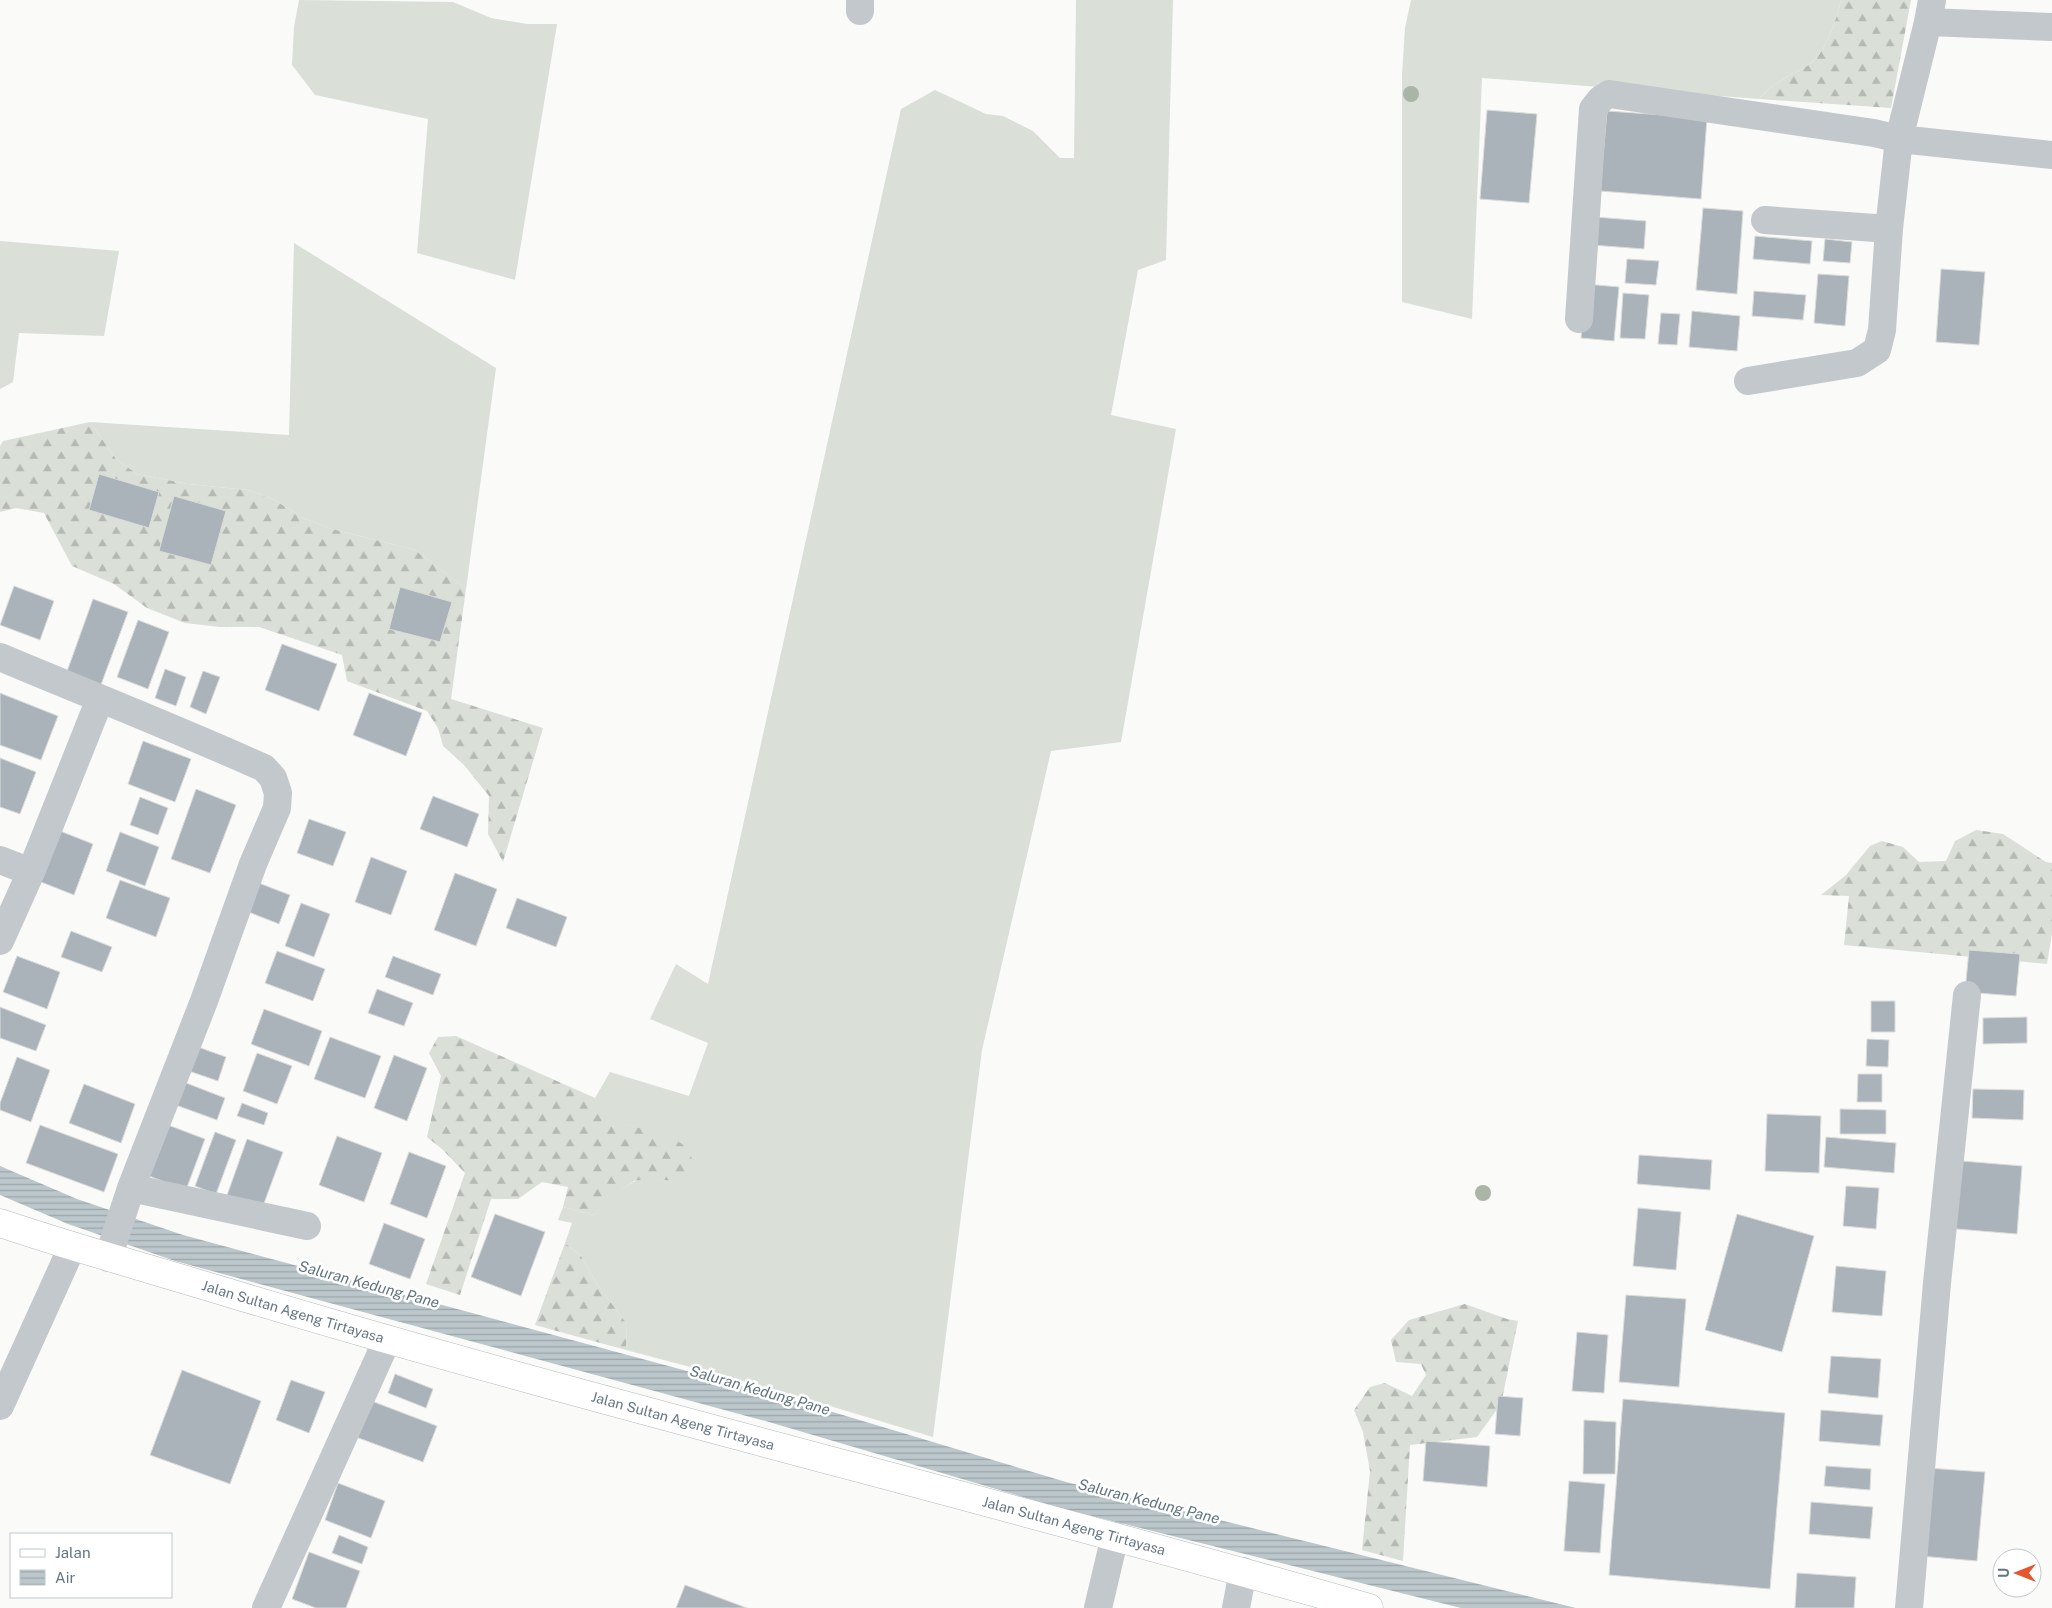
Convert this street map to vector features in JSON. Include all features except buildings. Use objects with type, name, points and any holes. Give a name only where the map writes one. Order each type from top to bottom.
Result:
[{"type":"main road","name":"Jalan Sultan Ageng Tirtayasa","points":[[0,1223],[72,1247],[110,1253],[387,1340],[1115,1536],[1369,1608]]},
{"type":"street","points":[[1748,381],[1857,363],[1877,350],[1882,330],[1889,229],[1899,139],[1930,11],[2052,27]]},
{"type":"street","points":[[1579,318],[1594,109],[1601,99],[1609,94],[1874,133],[1899,139],[2052,156]]},
{"type":"street","points":[[1765,220],[1889,229]]},
{"type":"street","points":[[0,657],[180,730],[264,768],[273,778],[278,793],[277,808],[253,864],[204,1001],[127,1197],[110,1253]]},
{"type":"street","points":[[0,941],[31,872],[100,699]]},
{"type":"street","points":[[0,860],[31,872]]},
{"type":"street","points":[[1909,1608],[1937,1283],[1967,995]]},
{"type":"street","points":[[127,1197],[307,1226]]},
{"type":"street","points":[[0,1406],[72,1247]]},
{"type":"street","points":[[266,1608],[387,1340]]},
{"type":"street","points":[[1098,1608],[1115,1536]]},
{"type":"street","points":[[1236,1608],[1243,1571]]},
{"type":"green space","points":[[299,0],[453,2],[491,18],[527,24],[557,24],[515,280],[417,253],[428,119],[315,95],[292,65],[294,27]]},
{"type":"green space","points":[[1076,0],[1173,0],[1166,260],[1138,270],[1111,415],[1176,429],[1121,742],[1051,751],[982,1050],[933,1437],[777,1390],[626,1350],[627,1324],[597,1284],[581,1256],[565,1243],[572,1223],[558,1220],[563,1207],[594,1215],[620,1190],[635,1181],[652,1178],[672,1181],[671,1138],[618,1122],[601,1110],[595,1098],[610,1072],[689,1096],[708,1043],[650,1019],[676,964],[708,984],[901,109],[935,90],[986,114],[1003,116],[1033,131],[1060,158],[1074,158]]},
{"type":"green space","points":[[1411,0],[1841,0],[1830,34],[1816,58],[1807,66],[1774,85],[1759,99],[1482,78],[1472,319],[1402,302],[1402,75],[1405,28]]},
{"type":"green space","points":[[1841,0],[1911,0],[1891,108],[1759,99],[1774,85],[1807,66],[1816,58],[1830,34]]},
{"type":"green space","points":[[0,241],[119,251],[104,336],[19,333],[13,382],[0,389]]},
{"type":"green space","points":[[294,243],[496,368],[466,589],[415,550],[332,529],[303,518],[273,499],[248,490],[188,484],[137,474],[116,459],[90,422],[289,435]]},
{"type":"green space","points":[[90,422],[116,459],[137,474],[188,484],[248,490],[273,499],[303,518],[332,529],[415,550],[466,589],[451,699],[543,728],[503,862],[488,834],[489,796],[464,765],[443,746],[438,728],[427,711],[347,681],[342,655],[259,627],[220,627],[185,623],[147,608],[114,584],[72,566],[44,513],[16,508],[0,512],[0,446],[3,441]]},
{"type":"green space","points":[[1976,830],[2003,834],[2046,862],[2052,863],[2052,934],[2047,964],[1844,945],[1849,896],[1821,895],[1846,875],[1870,846],[1882,841],[1903,847],[1919,862],[1946,861],[1955,841]]},
{"type":"green space","points":[[456,1036],[595,1098],[603,1109],[623,1123],[671,1137],[682,1144],[695,1163],[685,1180],[672,1181],[651,1178],[634,1181],[622,1189],[594,1215],[563,1207],[568,1187],[542,1182],[518,1199],[491,1199],[460,1295],[426,1284],[465,1173],[443,1150],[427,1137],[441,1076],[429,1053],[438,1037]]},
{"type":"green space","points":[[565,1243],[581,1256],[597,1284],[627,1324],[626,1350],[535,1325]]},
{"type":"green space","points":[[1465,1304],[1518,1321],[1501,1404],[1477,1437],[1410,1445],[1403,1561],[1362,1550],[1370,1471],[1363,1432],[1354,1410],[1370,1387],[1385,1383],[1412,1396],[1426,1375],[1421,1364],[1396,1362],[1391,1340],[1409,1320]]},
{"type":"water","points":[[0,1166],[77,1199],[183,1235],[776,1395],[1066,1482],[1576,1608],[1461,1608],[1060,1508],[769,1422],[175,1261],[68,1224],[0,1195]]},
{"type":"water label","name":"Saluran Kedung Pane","points":[[369,1284]]},
{"type":"water label","name":"Saluran Kedung Pane","points":[[760,1390]]},
{"type":"water label","name":"Saluran Kedung Pane","points":[[1149,1501]]}]
